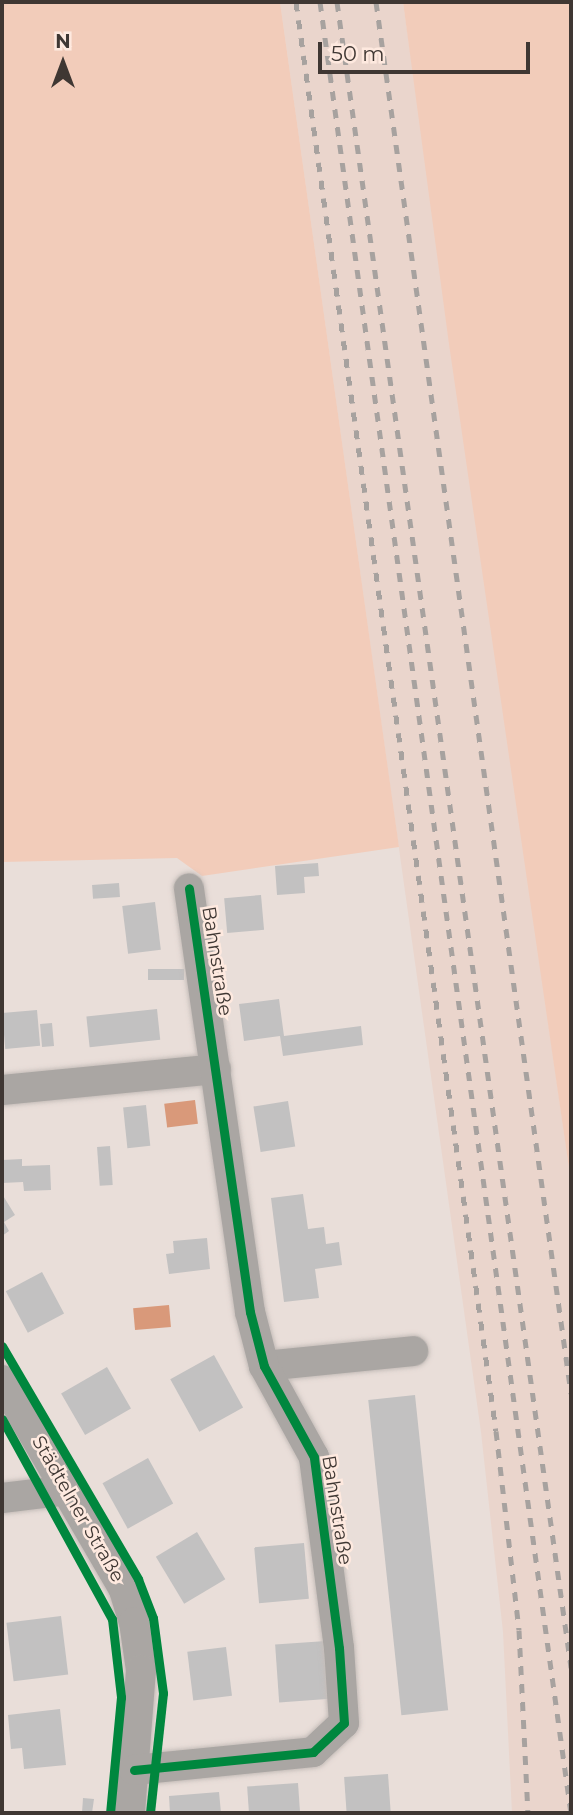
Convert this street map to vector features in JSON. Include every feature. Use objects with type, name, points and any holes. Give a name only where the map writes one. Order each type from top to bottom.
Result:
[{"type":"street","name":"Bahnstraße","points":[[134,1770],[313,1752],[344,1723],[339,1648],[314,1457],[264,1366],[250,1312],[189,888]]},
{"type":"street","points":[[2,1090],[216,1069]]},
{"type":"street","points":[[264,1366],[413,1351]]},
{"type":"street","name":"Städtelner Straße","points":[[2,1380],[68,1489],[124,1590],[134,1622],[141,1670],[130,1813]]},
{"type":"street","points":[[2,1498],[68,1489]]},
{"type":"shaded area","points":[[2,2],[280,2],[399,847],[202,876],[177,858],[2,862]]},
{"type":"shaded area","points":[[280,2],[403,2],[571,1182],[571,1813],[512,1813],[503,1632],[481,1432]]},
{"type":"shaded area","points":[[403,2],[571,2],[571,1182],[449,344]]},
{"type":"shaded area","points":[[195,1100],[198,1124],[167,1128],[164,1104]]},
{"type":"shaded area","points":[[169,1305],[171,1327],[135,1330],[133,1308]]},
{"type":"building","points":[[318,863],[319,876],[304,877],[305,893],[277,895],[275,866]]},
{"type":"building","points":[[119,883],[120,897],[93,899],[92,885]]},
{"type":"building","points":[[261,895],[264,930],[227,933],[224,898]]},
{"type":"building","points":[[155,902],[161,950],[128,954],[122,906]]},
{"type":"building","points":[[148,969],[184,969],[184,980],[148,980]]},
{"type":"building","points":[[279,999],[284,1036],[361,1026],[363,1045],[283,1056],[280,1036],[244,1041],[239,1004]]},
{"type":"building","points":[[157,1009],[160,1040],[90,1047],[86,1016]]},
{"type":"building","points":[[37,1010],[40,1046],[5,1049],[2,1013]]},
{"type":"building","points":[[52,1023],[54,1046],[42,1047],[40,1024]]},
{"type":"building","points":[[288,1101],[295,1146],[261,1152],[253,1106]]},
{"type":"building","points":[[146,1105],[150,1146],[127,1148],[123,1107]]},
{"type":"building","points":[[110,1146],[113,1185],[100,1186],[97,1147]]},
{"type":"building","points":[[22,1159],[22,1166],[50,1165],[51,1190],[24,1191],[23,1182],[2,1183],[2,1160]]},
{"type":"building","points":[[2,1194],[15,1215],[4,1222],[9,1231],[2,1236]]},
{"type":"building","points":[[303,1194],[308,1229],[324,1227],[326,1244],[339,1242],[342,1265],[315,1269],[319,1298],[284,1302],[271,1198]]},
{"type":"building","points":[[207,1238],[210,1269],[169,1274],[166,1254],[174,1253],[173,1241]]},
{"type":"building","points":[[42,1272],[64,1313],[28,1333],[6,1291]]},
{"type":"building","points":[[214,1355],[243,1407],[199,1432],[170,1379]]},
{"type":"building","points":[[107,1367],[131,1409],[85,1435],[61,1394]]},
{"type":"building","points":[[415,1395],[448,1710],[401,1715],[368,1400]]},
{"type":"building","points":[[148,1458],[173,1503],[128,1529],[103,1483]]},
{"type":"building","points":[[197,1532],[225,1579],[184,1604],[156,1557]]},
{"type":"building","points":[[304,1543],[309,1599],[259,1603],[254,1547]]},
{"type":"building","points":[[61,1616],[68,1675],[14,1681],[6,1623]]},
{"type":"building","points":[[326,1641],[330,1699],[279,1702],[275,1645]]},
{"type":"building","points":[[226,1647],[232,1696],[193,1700],[187,1652]]},
{"type":"building","points":[[60,1709],[66,1765],[24,1769],[22,1748],[11,1749],[8,1715]]},
{"type":"building","points":[[388,1774],[391,1813],[347,1813],[344,1777]]},
{"type":"building","points":[[298,1783],[300,1813],[249,1813],[247,1787]]},
{"type":"building","points":[[219,1792],[221,1813],[170,1813],[169,1796]]},
{"type":"building","points":[[83,1798],[94,1799],[92,1813],[82,1813]]},
{"type":"railway","points":[[296,2],[496,1431],[519,1630],[528,1813]]},
{"type":"railway","points":[[320,2],[571,1813]]},
{"type":"railway","points":[[337,2],[571,1668]]},
{"type":"railway","points":[[376,2],[571,1393]]},
{"type":"cycle path","points":[[134,1770],[313,1752],[344,1723],[339,1648],[314,1457],[264,1366],[250,1312],[189,888]]},
{"type":"cycle path","points":[[2,1346],[138,1579],[153,1618],[163,1693],[150,1813]]},
{"type":"cycle path","points":[[2,1419],[112,1619],[121,1697],[110,1813]]}]
